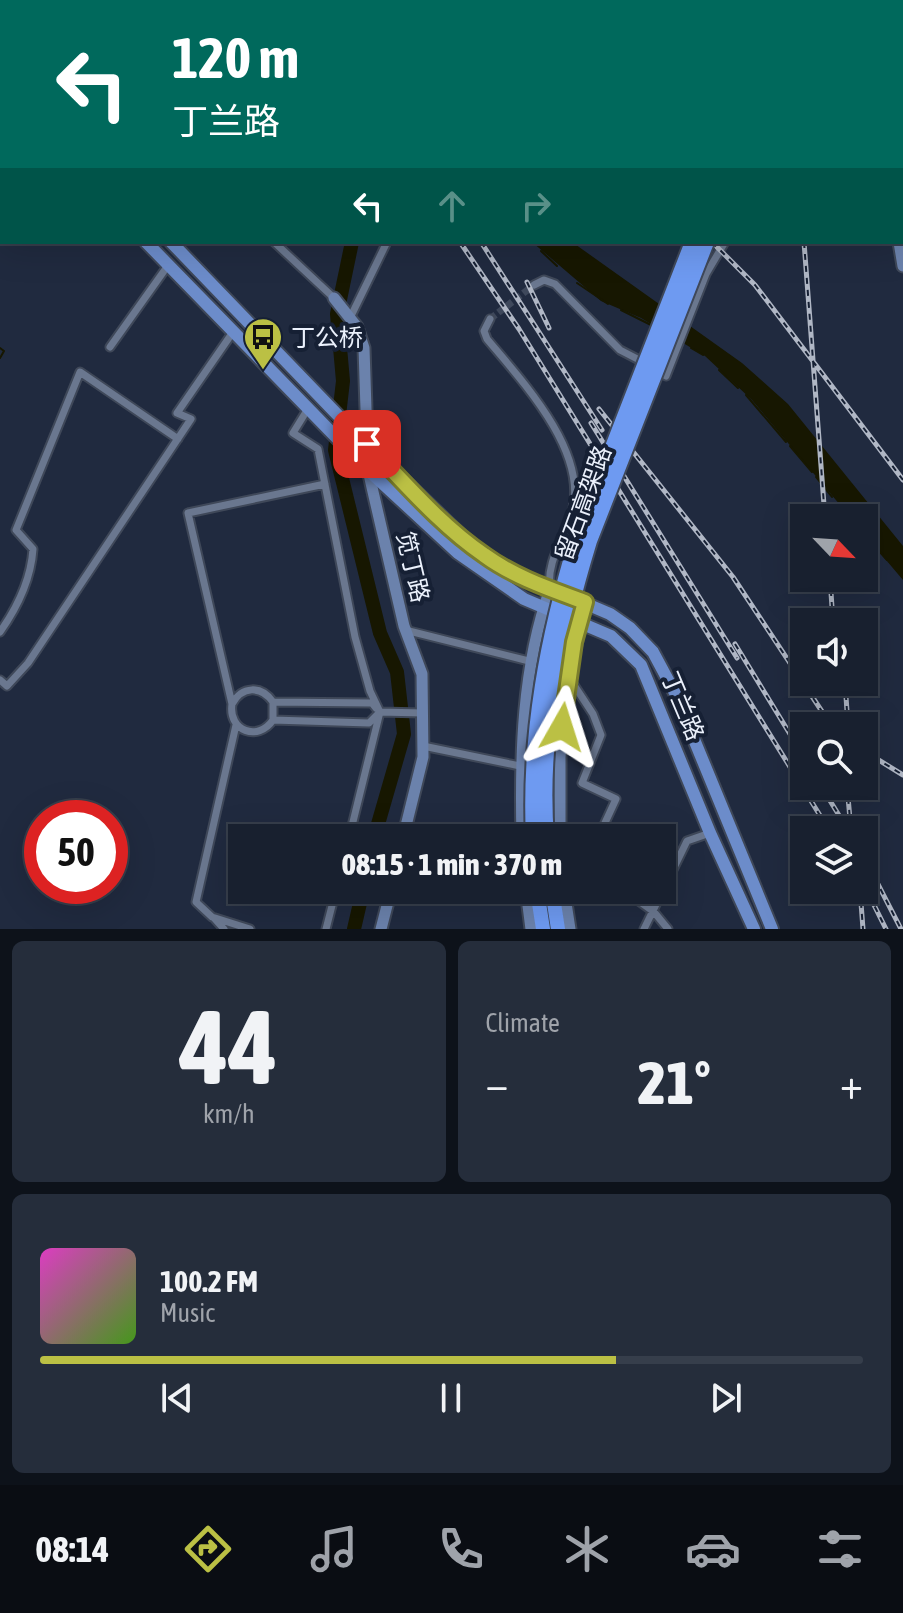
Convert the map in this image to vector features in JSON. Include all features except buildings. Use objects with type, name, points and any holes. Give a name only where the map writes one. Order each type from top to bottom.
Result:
[{"type":"highway","name":"留石高架路","points":[[547,824],[547,760],[554,692],[576,588],[686,275],[690,244]]},
{"type":"highway","name":"留石高架路","points":[[533,824],[533,758],[539,703],[562,587],[577,537],[686,275],[708,244]]},
{"type":"highway","points":[[539,904],[543,929]]},
{"type":"highway","points":[[554,904],[558,929]]},
{"type":"main road","name":"丁兰路","points":[[148,244],[368,470],[458,553],[484,574],[543,608],[611,636],[641,665],[710,833],[754,929]]},
{"type":"main road","name":"丁兰路","points":[[173,244],[354,432],[433,511],[483,555],[507,570],[585,602],[630,628],[653,652],[675,693],[772,929]]},
{"type":"main road","points":[[899,244],[903,266]]},
{"type":"main road","name":"笕丁路","points":[[343,307],[364,348],[368,470],[405,630],[422,674],[419,713],[423,746],[406,824]]},
{"type":"main road","points":[[522,824],[520,766],[533,662],[543,608],[550,589]]},
{"type":"main road","points":[[560,824],[560,757],[568,677],[585,602]]},
{"type":"main road","points":[[381,929],[387,904]]},
{"type":"main road","points":[[528,904],[531,929]]},
{"type":"main road","points":[[566,905],[570,929]]},
{"type":"street","name":"笕丁路","points":[[276,244],[343,307]]},
{"type":"street","points":[[343,307],[386,244]]},
{"type":"street","points":[[534,285],[544,280],[555,284],[620,350],[666,376],[712,261],[724,244]]},
{"type":"street","points":[[110,347],[169,264]]},
{"type":"street","points":[[490,319],[484,331],[487,339],[550,421],[573,475],[575,491],[572,512],[548,574],[550,589]]},
{"type":"street","points":[[0,680],[7,686],[28,663],[178,439],[191,419],[177,413],[233,332]]},
{"type":"street","points":[[0,632],[12,614],[32,565],[33,549],[16,530],[80,372],[178,439]]},
{"type":"street","points":[[309,407],[293,433],[318,449],[355,637],[370,691],[380,712],[352,824]]},
{"type":"street","points":[[224,929],[196,902],[236,725],[188,513],[325,484]]},
{"type":"street","points":[[405,630],[533,662]]},
{"type":"street","points":[[568,677],[593,714],[601,735],[582,783],[616,799],[604,824]]},
{"type":"street","points":[[232,704],[241,692],[263,691],[273,702],[273,720]]},
{"type":"street","points":[[273,702],[372,703],[380,712]]},
{"type":"street","points":[[236,725],[256,733],[273,720],[369,723],[380,712],[419,713]]},
{"type":"street","points":[[423,746],[520,766]]},
{"type":"street","points":[[644,929],[687,841],[710,833]]},
{"type":"street","points":[[326,929],[332,904]]},
{"type":"street","points":[[643,904],[668,929]]},
{"type":"street","points":[[212,917],[250,929]]},
{"type":"shaded area","points":[[534,244],[575,244],[742,363],[788,404],[869,504],[839,504],[752,400],[705,356],[641,318],[601,301]]},
{"type":"shaded area","points":[[878,515],[903,546],[903,580],[878,551]]},
{"type":"waterway","points":[[352,244],[337,314],[343,381],[335,450],[380,633],[397,672],[404,734],[378,824]]},
{"type":"waterway","points":[[541,251],[557,266]]},
{"type":"waterway","points":[[577,283],[608,304]]},
{"type":"waterway","points":[[621,310],[651,325]]},
{"type":"waterway","points":[[0,348],[4,351],[0,358]]},
{"type":"waterway","points":[[691,348],[703,355]]},
{"type":"waterway","points":[[719,370],[738,388]]},
{"type":"waterway","points":[[746,395],[786,442]]},
{"type":"waterway","points":[[790,446],[812,472]]},
{"type":"waterway","points":[[816,477],[832,497]]},
{"type":"waterway","points":[[878,550],[887,560]]},
{"type":"waterway","points":[[354,929],[360,904]]},
{"type":"tunnel","points":[[490,319],[534,285]]},
{"type":"railway","points":[[461,244],[519,329],[820,816]]},
{"type":"railway","points":[[482,244],[602,430]]},
{"type":"railway","points":[[714,244],[755,285],[903,480]]},
{"type":"railway","points":[[804,244],[824,504]]},
{"type":"railway","points":[[527,282],[549,328]]},
{"type":"railway","points":[[599,409],[733,577],[822,712]]},
{"type":"railway","points":[[591,423],[737,658]]},
{"type":"railway","points":[[831,592],[832,608]]},
{"type":"railway","points":[[735,644],[790,734]]},
{"type":"railway","points":[[846,696],[847,712]]},
{"type":"railway","points":[[878,760],[903,775]]},
{"type":"railway","points":[[830,800],[839,816]]},
{"type":"railway","points":[[848,800],[850,816]]},
{"type":"railway","points":[[878,884],[901,929]]},
{"type":"railway","points":[[861,904],[863,929]]},
{"type":"railway","points":[[874,904],[886,929]]},
{"type":"place","name":"丁公桥","points":[[263,371]]},
{"type":"route","points":[[367,444],[433,511],[483,555],[507,570],[585,602],[574,642],[562,727]]}]
